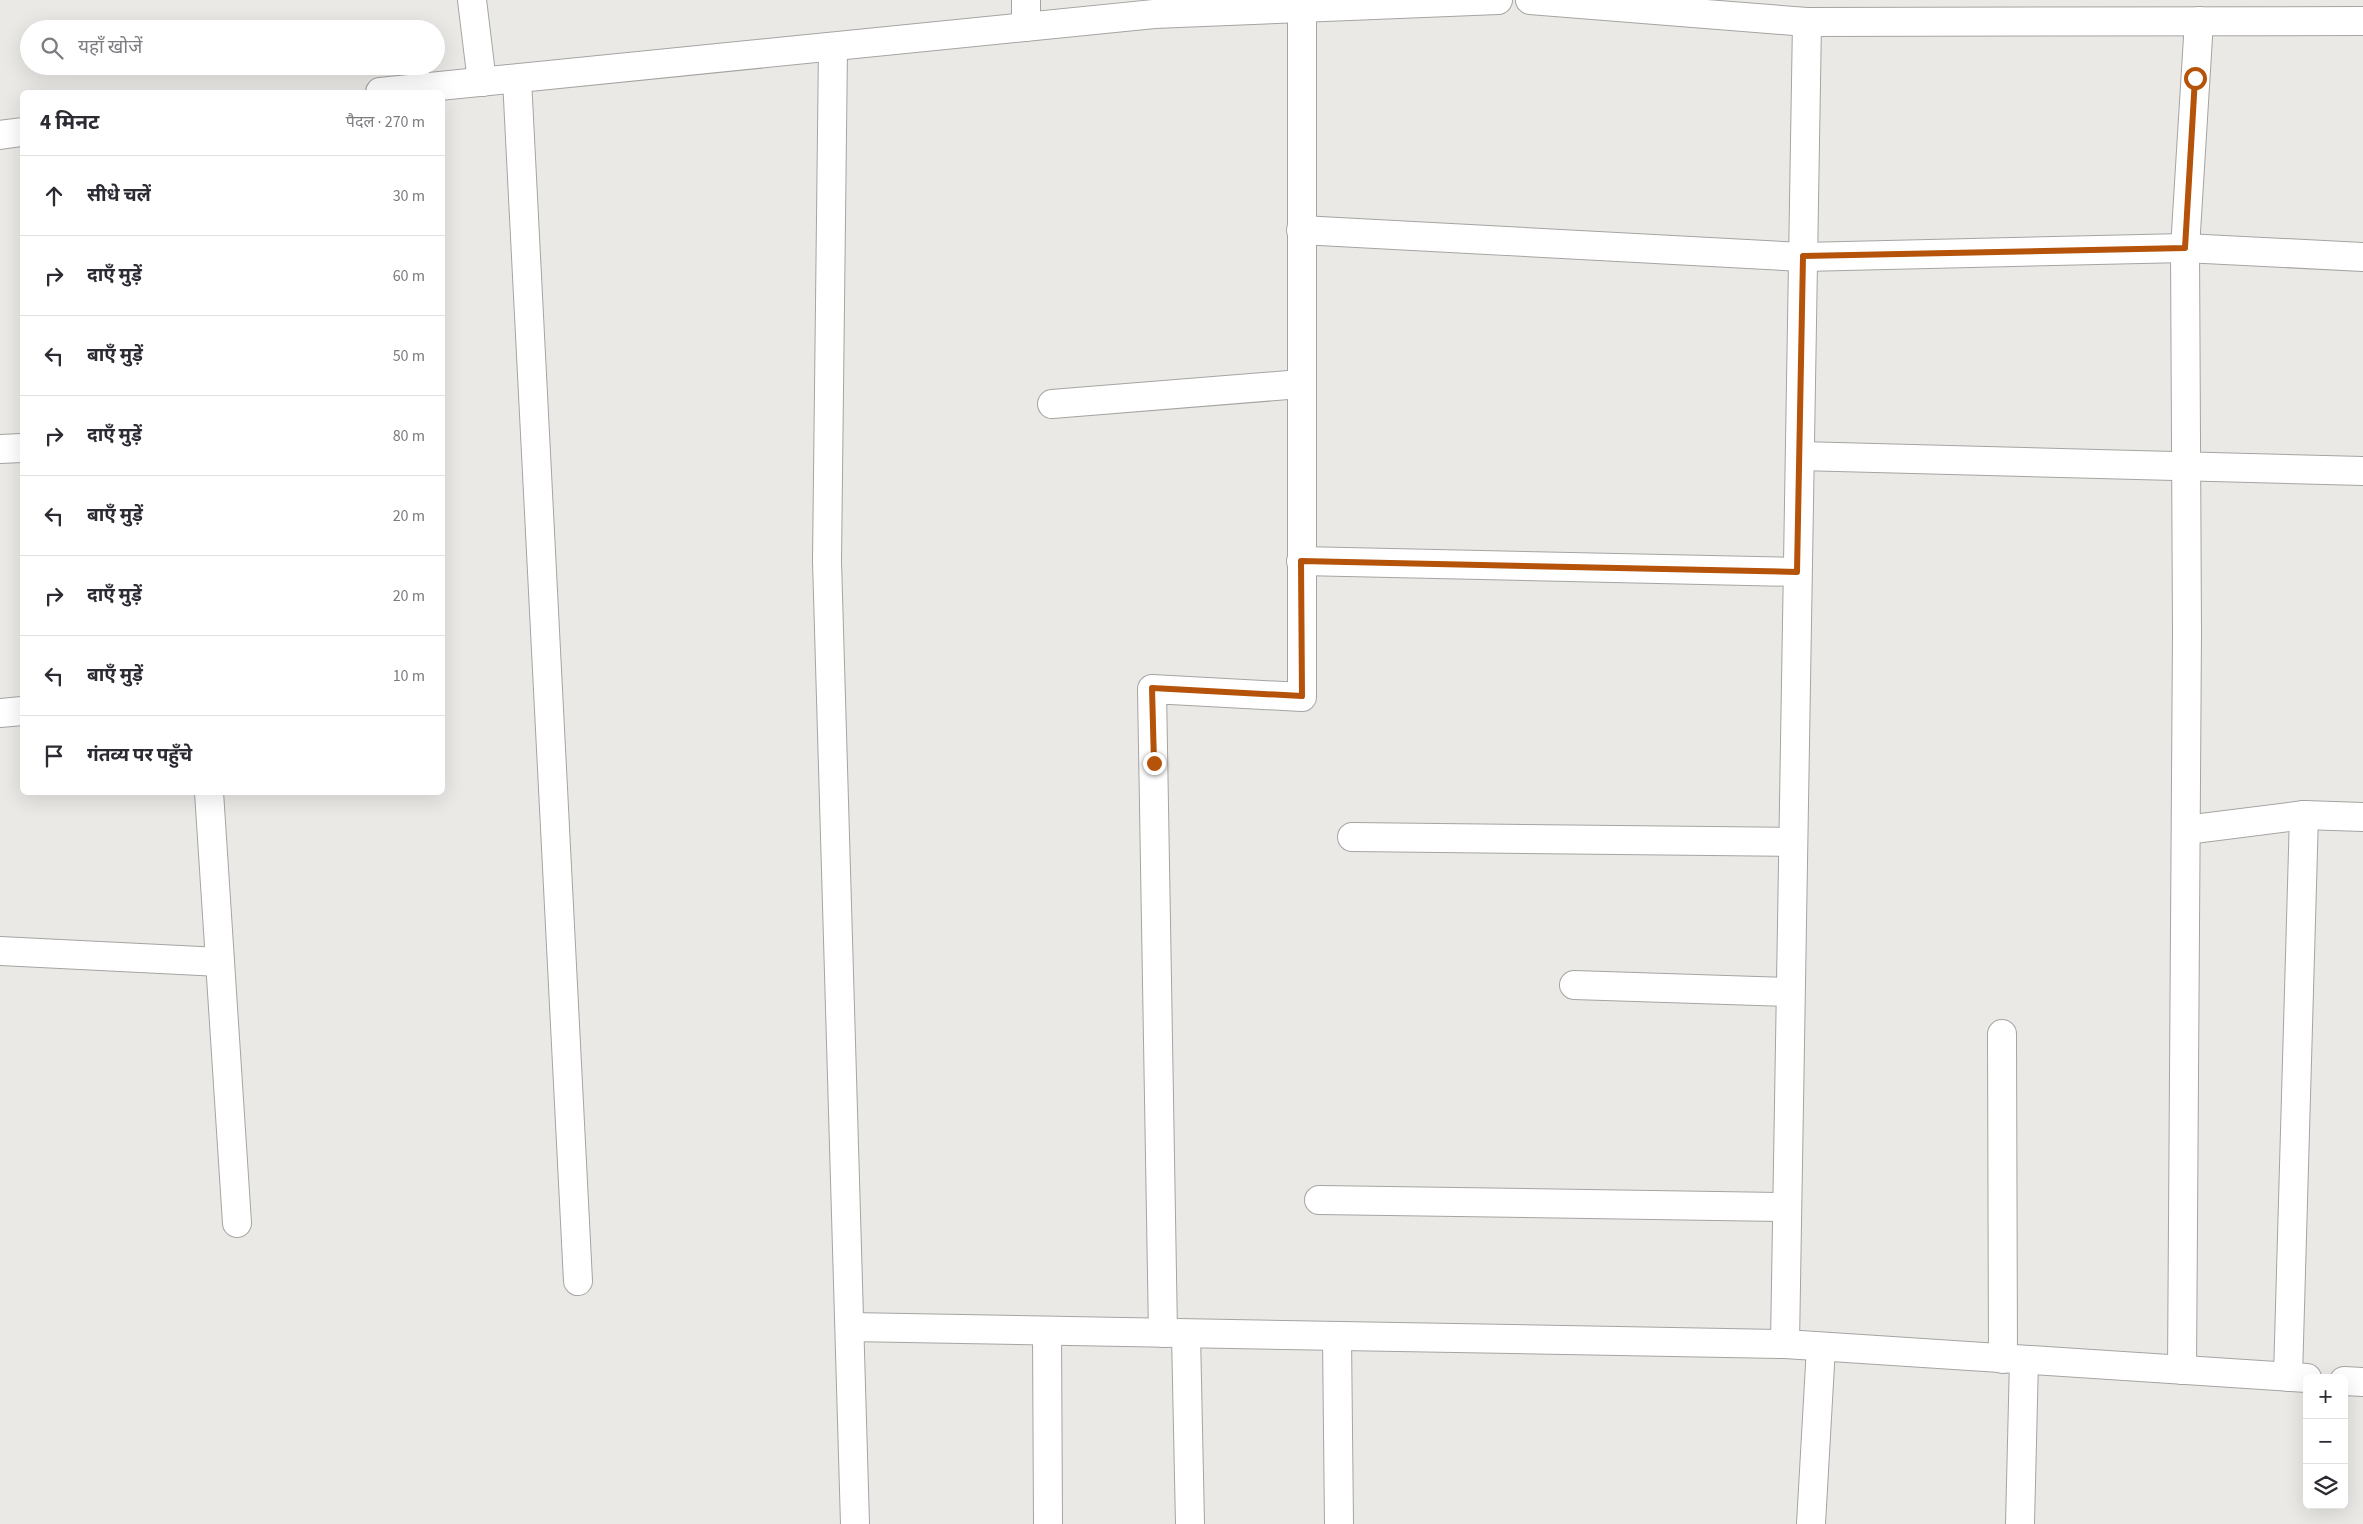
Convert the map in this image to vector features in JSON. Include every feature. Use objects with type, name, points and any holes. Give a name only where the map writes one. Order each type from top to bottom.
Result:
[{"type":"street","points":[[472,0],[482,82]]},
{"type":"street","points":[[1026,0],[1026,27]]},
{"type":"street","points":[[400,90],[1154,14],[1302,4],[1498,0]]},
{"type":"street","points":[[1530,0],[1604,3],[1807,22],[2363,21]]},
{"type":"street","points":[[1190,1524],[1175,1334],[1152,688],[1302,696],[1302,4]]},
{"type":"street","points":[[2182,1370],[2186,830],[2185,248],[2199,21]]},
{"type":"street","points":[[1785,1344],[1807,22]]},
{"type":"street","points":[[833,47],[827,561],[855,1524]]},
{"type":"street","points":[[516,79],[578,1281]]},
{"type":"street","points":[[0,135],[20,132]]},
{"type":"street","points":[[1301,230],[1803,256],[2185,248],[2363,257]]},
{"type":"street","points":[[1052,404],[1301,384]]},
{"type":"street","points":[[0,449],[20,448]]},
{"type":"street","points":[[1800,456],[2363,471]]},
{"type":"street","points":[[1301,561],[1797,572]]},
{"type":"street","points":[[0,713],[20,711]]},
{"type":"street","points":[[209,795],[237,1223]]},
{"type":"street","points":[[850,1327],[1785,1344],[2297,1378],[2304,815]]},
{"type":"street","points":[[2186,830],[2304,815],[2363,817]]},
{"type":"street","points":[[1352,837],[1793,842]]},
{"type":"street","points":[[0,951],[220,962]]},
{"type":"street","points":[[1574,985],[1790,992]]},
{"type":"street","points":[[2002,1034],[2020,1524]]},
{"type":"street","points":[[1319,1200],[1787,1207]]},
{"type":"street","points":[[1047,1330],[1048,1524]]},
{"type":"street","points":[[1336,1337],[1339,1524]]},
{"type":"street","points":[[1811,1524],[1821,1347]]},
{"type":"street","points":[[2348,1381],[2363,1382]]},
{"type":"route","points":[[1154,763],[1152,688],[1302,696],[1301,561],[1797,572],[1803,256],[2185,248],[2195,78]]}]
